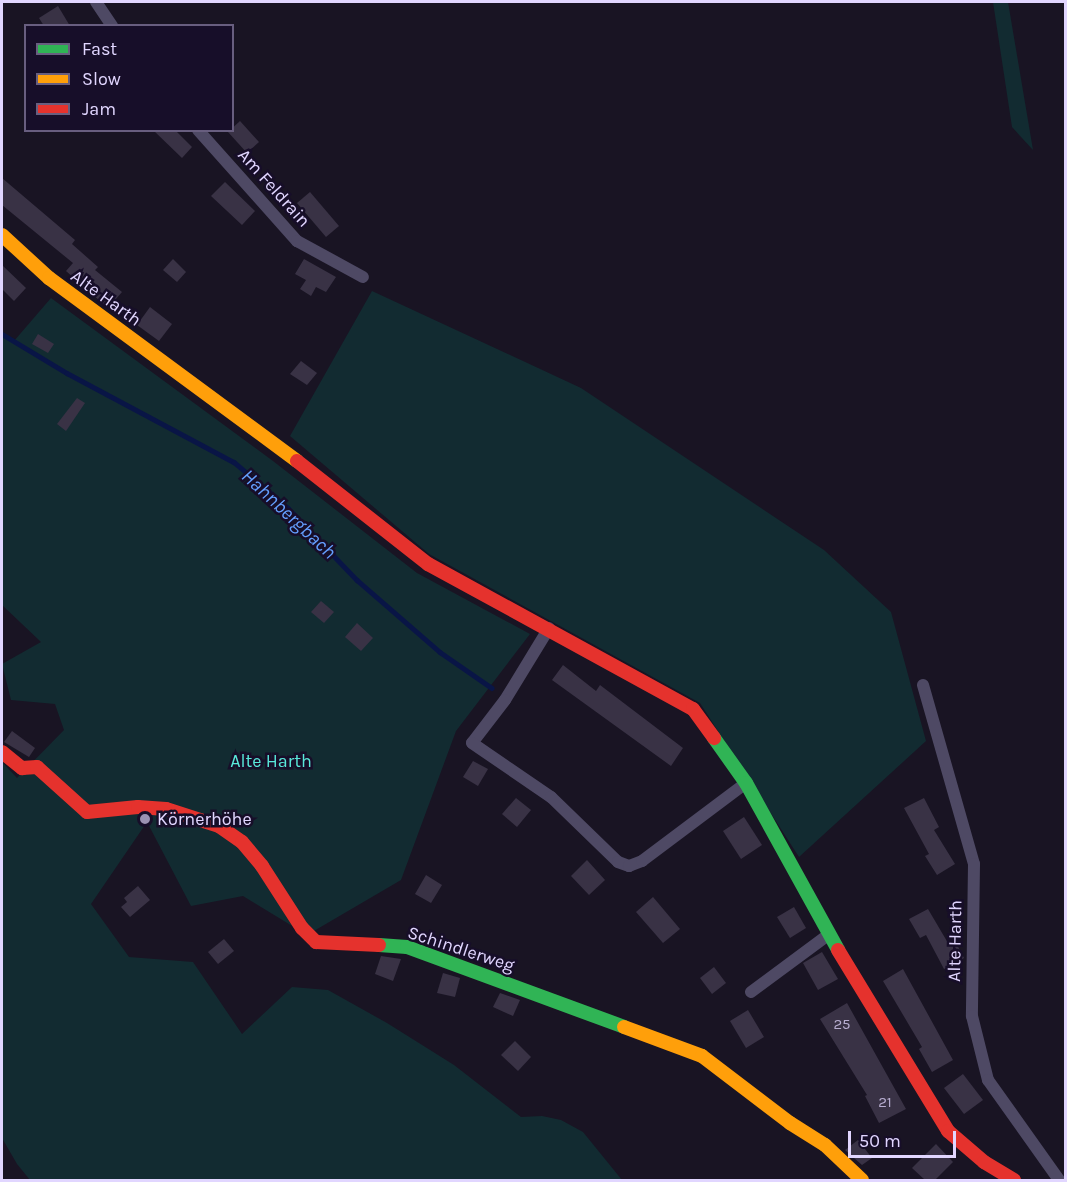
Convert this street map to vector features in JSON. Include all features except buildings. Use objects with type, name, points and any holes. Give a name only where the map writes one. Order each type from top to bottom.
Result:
[{"type":"street","points":[[96,2],[111,24]]},
{"type":"street","name":"Am Feldrain","points":[[200,132],[297,241],[363,278]]},
{"type":"street","name":"Alte Harth","points":[[2,235],[73,297],[254,427],[428,564],[549,628],[693,709],[746,783],[828,935],[948,1131],[984,1162],[1014,1180]]},
{"type":"street","points":[[549,628],[505,700],[472,743],[551,797],[618,862],[629,866],[642,861],[746,783]]},
{"type":"street","name":"Alte Harth","points":[[923,685],[974,864],[972,1017],[988,1080],[1059,1180]]},
{"type":"street","name":"Schindlerweg","points":[[2,753],[22,768],[37,767],[87,812],[138,807],[166,809],[219,826],[242,842],[262,866],[302,928],[316,942],[406,947],[702,1056],[790,1123],[825,1145],[862,1180]]},
{"type":"street","points":[[751,992],[828,935]]},
{"type":"green space","points":[[993,2],[1008,2],[1033,150],[1012,127]]},
{"type":"green space","points":[[372,291],[581,388],[824,550],[891,612],[926,741],[799,857],[700,703],[429,554],[290,436]]},
{"type":"green space","points":[[51,298],[273,461],[417,573],[530,634],[456,731],[401,880],[307,935],[243,896],[191,906],[147,822],[91,904],[129,957],[193,962],[242,1034],[292,987],[328,990],[387,1023],[454,1065],[521,1117],[542,1116],[561,1120],[583,1132],[622,1180],[30,1180],[17,1164],[2,1138],[2,762],[17,778],[64,730],[55,704],[11,700],[2,664],[41,642],[2,605],[2,333],[14,341]]},
{"type":"waterway","name":"Hahnbergbach","points":[[2,334],[67,373],[234,462],[288,508],[357,580],[440,652],[492,688]]},
{"type":"traffic: fast","points":[[714,738],[746,783],[838,950]]},
{"type":"traffic: fast","points":[[379,945],[407,947],[624,1027]]},
{"type":"traffic: slow","points":[[2,235],[49,278],[297,461]]},
{"type":"traffic: slow","points":[[624,1027],[702,1056],[790,1123],[825,1145],[862,1180]]},
{"type":"traffic: jam","points":[[297,461],[428,564],[693,709],[714,738]]},
{"type":"traffic: jam","points":[[2,752],[22,768],[37,767],[87,812],[138,807],[166,809],[219,826],[242,842],[262,866],[302,928],[316,942],[379,945]]},
{"type":"traffic: jam","points":[[838,950],[948,1131],[984,1162],[1014,1180]]},
{"type":"place","name":"Körnerhöhe","points":[[145,819]]}]
